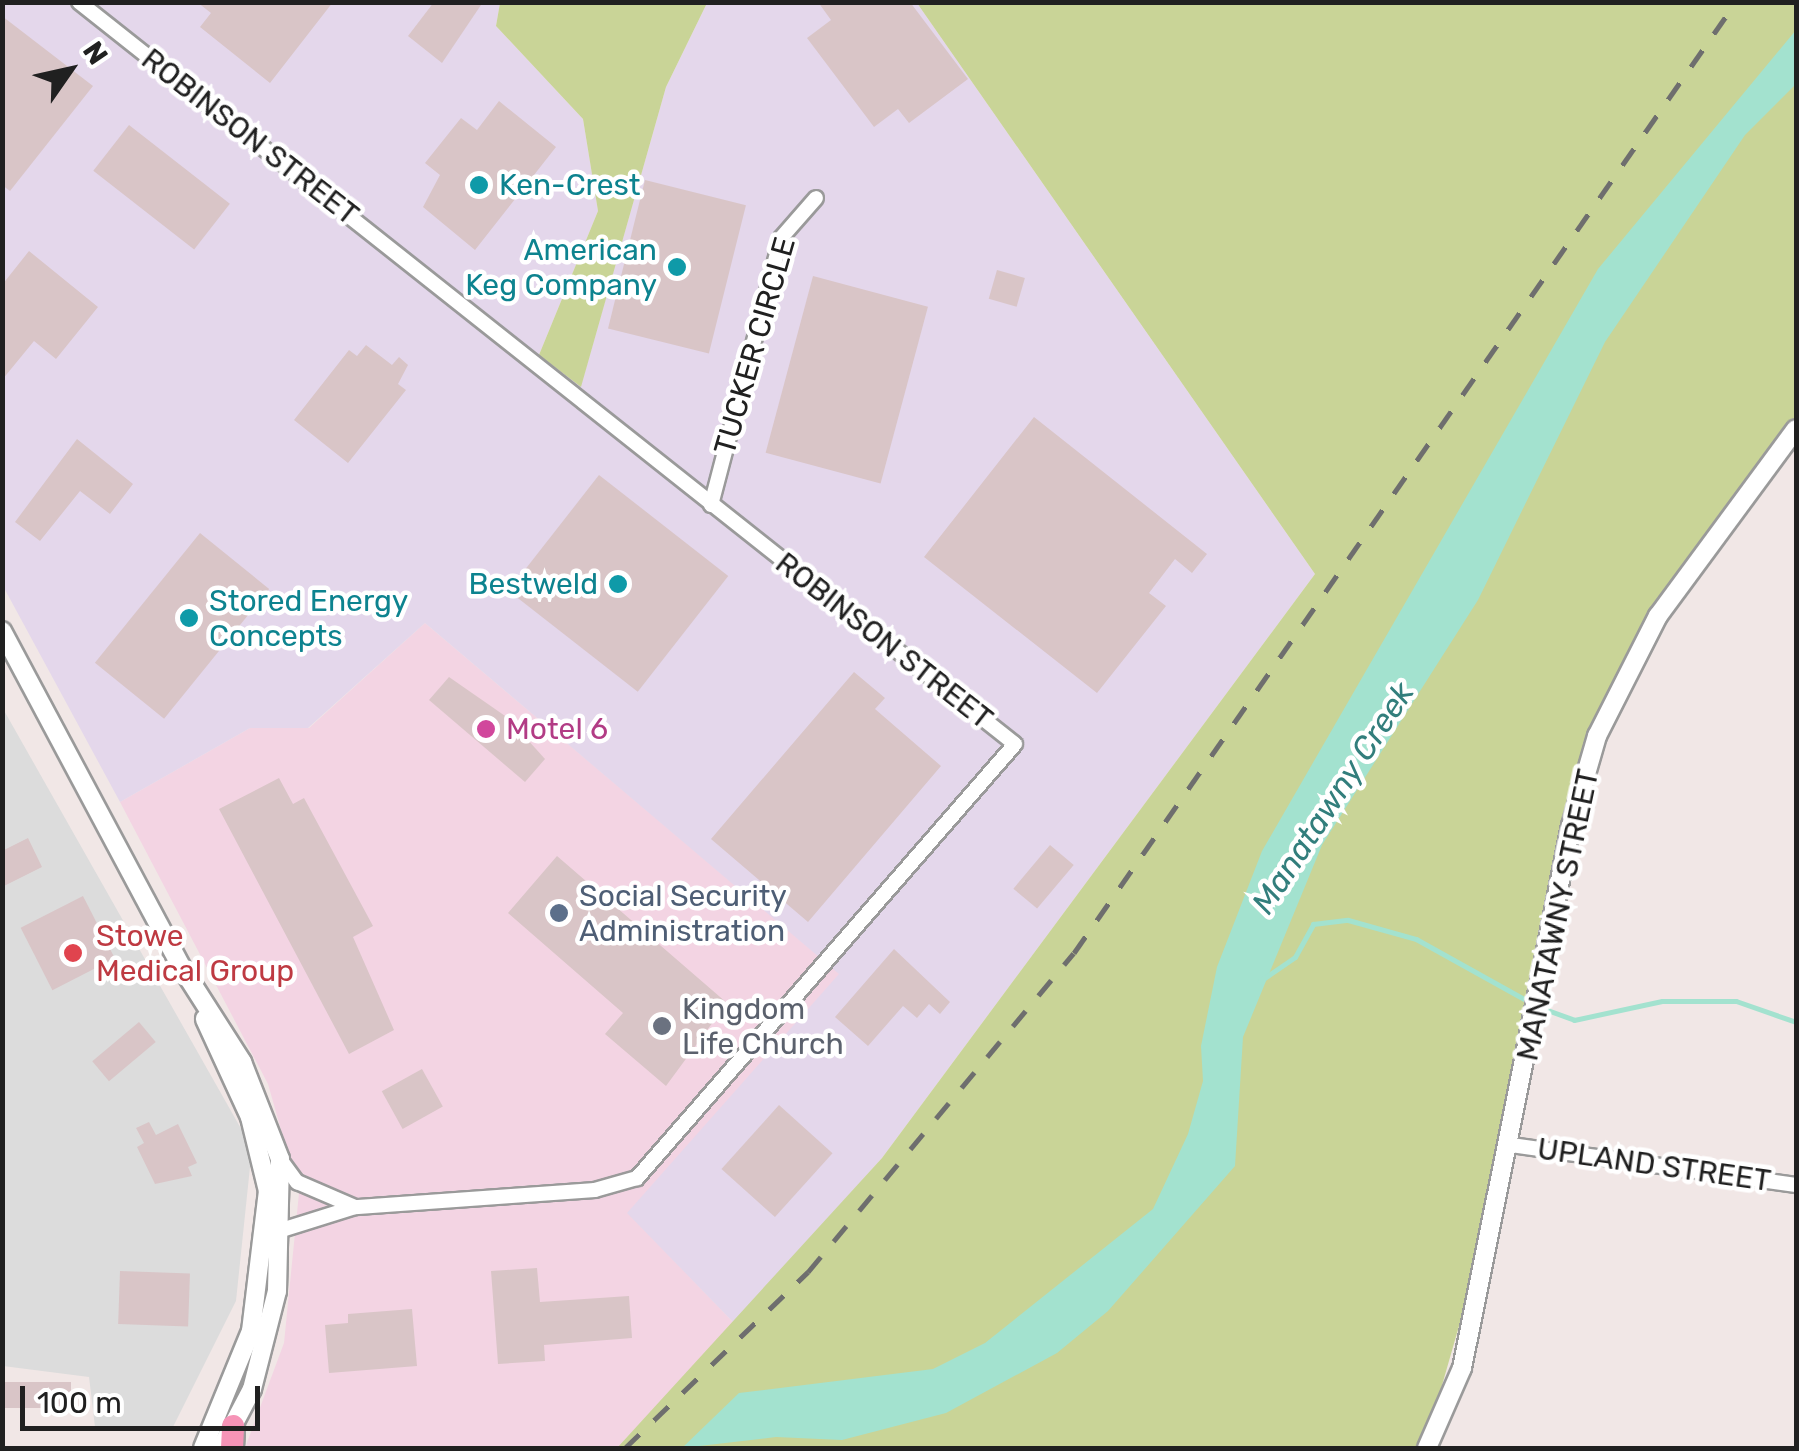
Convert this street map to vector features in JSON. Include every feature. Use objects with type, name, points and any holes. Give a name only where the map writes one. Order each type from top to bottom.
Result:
[{"type":"street","name":"ROBINSON STREET","points":[[80,2],[1016,744],[1007,762],[637,1178],[595,1190],[355,1207],[276,1234]]},
{"type":"street","name":"TUCKER CIRCLE","points":[[711,505],[781,238],[816,198]]},
{"type":"street","name":"MANATAWNY STREET","points":[[1427,1448],[1462,1368],[1511,1144],[1538,995],[1597,736],[1658,616],[1796,429]]},
{"type":"street","points":[[2,631],[182,968],[259,1143],[276,1234],[246,1349],[203,1448]]},
{"type":"street","points":[[182,968],[242,1062],[280,1159],[267,1342],[233,1437],[221,1448]]},
{"type":"street","name":"UPLAND STREET","points":[[1511,1144],[1796,1185]]},
{"type":"street","name":"ROBINSON STREET","points":[[280,1159],[297,1182],[355,1207]]},
{"type":"shaded area","points":[[2,3],[500,3],[496,26],[583,119],[598,211],[539,355],[581,386],[666,87],[707,3],[917,3],[1315,574],[882,1158],[734,1323],[627,1213],[839,974],[425,623],[308,728],[250,728],[120,802],[3,586]]},
{"type":"shaded area","points":[[500,3],[707,3],[666,87],[581,387],[539,355],[598,211],[583,119],[496,26]]},
{"type":"shaded area","points":[[917,3],[1796,3],[1796,428],[1658,616],[1571,826],[1511,1145],[1424,1448],[617,1448],[882,1158],[1315,574]]},
{"type":"shaded area","points":[[425,623],[840,974],[628,1213],[734,1323],[617,1448],[245,1448],[284,1343],[299,1193],[268,1084],[120,802],[250,728],[309,728]]},
{"type":"shaded area","points":[[2,707],[252,1148],[236,1301],[172,1429],[95,1427],[89,1377],[3,1366]]},
{"type":"water","name":"Manatawny Creek","points":[[1796,30],[1796,84],[1745,135],[1605,342],[1478,600],[1322,845],[1243,1037],[1235,1166],[1108,1311],[1057,1353],[946,1413],[842,1440],[776,1437],[682,1448],[739,1393],[933,1369],[985,1343],[1153,1209],[1188,1134],[1203,1081],[1201,1046],[1217,967],[1262,851],[1598,269]]},
{"type":"building","points":[[197,2],[333,2],[270,83],[200,27],[211,13]]},
{"type":"building","points":[[434,2],[483,2],[442,63],[408,36]]},
{"type":"building","points":[[818,2],[910,2],[968,79],[909,123],[898,109],[874,127],[807,38],[831,20]]},
{"type":"building","points":[[2,16],[93,86],[10,191],[2,185]]},
{"type":"building","name":"Ken-Crest","points":[[499,101],[556,147],[475,250],[423,207],[440,175],[425,163],[461,118],[477,130]]},
{"type":"building","points":[[129,125],[230,204],[194,250],[93,171]]},
{"type":"building","name":"American Keg Company","points":[[645,180],[746,205],[709,354],[608,328]]},
{"type":"building","points":[[29,251],[98,307],[56,359],[34,341],[2,380],[2,285]]},
{"type":"building","points":[[997,270],[1025,278],[1017,307],[989,299]]},
{"type":"building","points":[[813,276],[928,307],[881,484],[766,453]]},
{"type":"building","points":[[366,345],[392,365],[399,357],[408,365],[398,384],[406,390],[348,463],[294,420],[349,350],[357,356]]},
{"type":"building","points":[[1034,417],[1207,554],[1192,573],[1175,559],[1149,593],[1166,606],[1097,693],[924,557]]},
{"type":"building","points":[[77,439],[133,484],[110,514],[80,491],[40,541],[15,522]]},
{"type":"building","name":"Bestweld","points":[[599,475],[728,576],[638,692],[508,591]]},
{"type":"building","name":"Stored Energy Concepts","points":[[200,533],[269,589],[164,719],[95,663]]},
{"type":"building","points":[[854,672],[885,698],[875,709],[941,766],[808,922],[711,839]]},
{"type":"building","name":"Motel 6","points":[[449,677],[508,718],[545,759],[525,782],[429,700]]},
{"type":"building","points":[[279,778],[293,804],[304,798],[373,926],[353,937],[394,1030],[349,1054],[219,809]]},
{"type":"building","points":[[28,838],[42,867],[2,887],[2,851]]},
{"type":"building","points":[[1050,845],[1074,865],[1037,909],[1013,889]]},
{"type":"building","points":[[557,856],[727,1003],[666,1086],[605,1034],[623,1013],[508,913]]},
{"type":"building","points":[[83,896],[115,958],[52,990],[21,928]]},
{"type":"building","points":[[894,949],[950,1002],[940,1014],[929,1004],[917,1018],[903,1006],[868,1046],[835,1017]]},
{"type":"building","points":[[139,1022],[156,1042],[109,1081],[92,1061]]},
{"type":"building","points":[[422,1069],[443,1107],[403,1129],[382,1091]]},
{"type":"building","points":[[779,1105],[833,1153],[775,1217],[721,1169]]},
{"type":"building","points":[[149,1122],[156,1135],[178,1124],[197,1163],[188,1167],[192,1176],[155,1184],[137,1147],[144,1143],[136,1128]]},
{"type":"building","points":[[537,1268],[540,1302],[629,1296],[632,1338],[544,1345],[545,1361],[498,1364],[491,1271]]},
{"type":"building","points":[[120,1271],[190,1273],[188,1326],[118,1324]]},
{"type":"building","points":[[412,1309],[417,1366],[329,1373],[325,1325],[348,1323],[348,1314]]},
{"type":"building","points":[[5,1382],[71,1382],[71,1408],[5,1408]]},
{"type":"waterway","points":[[1260,981],[1295,957],[1313,924],[1348,920],[1416,939],[1529,1002]]},
{"type":"waterway","points":[[1539,1007],[1574,1020],[1662,1001],[1736,1001],[1796,1022]]},
{"type":"railway","points":[[625,1448],[808,1272],[1074,953],[1736,2]]},
{"type":"place","name":"Ken-Crest","points":[[479,185]]},
{"type":"place","name":"American Keg Company","points":[[677,267]]},
{"type":"place","name":"Bestweld","points":[[618,584]]},
{"type":"place","name":"Stored Energy Concepts","points":[[189,618]]},
{"type":"place","name":"Motel 6","points":[[486,729]]},
{"type":"place","name":"Social Security Administration","points":[[559,913]]},
{"type":"place","name":"Stowe Medical Group","points":[[73,953]]},
{"type":"place","name":"Kingdom Life Church","points":[[662,1026]]}]
